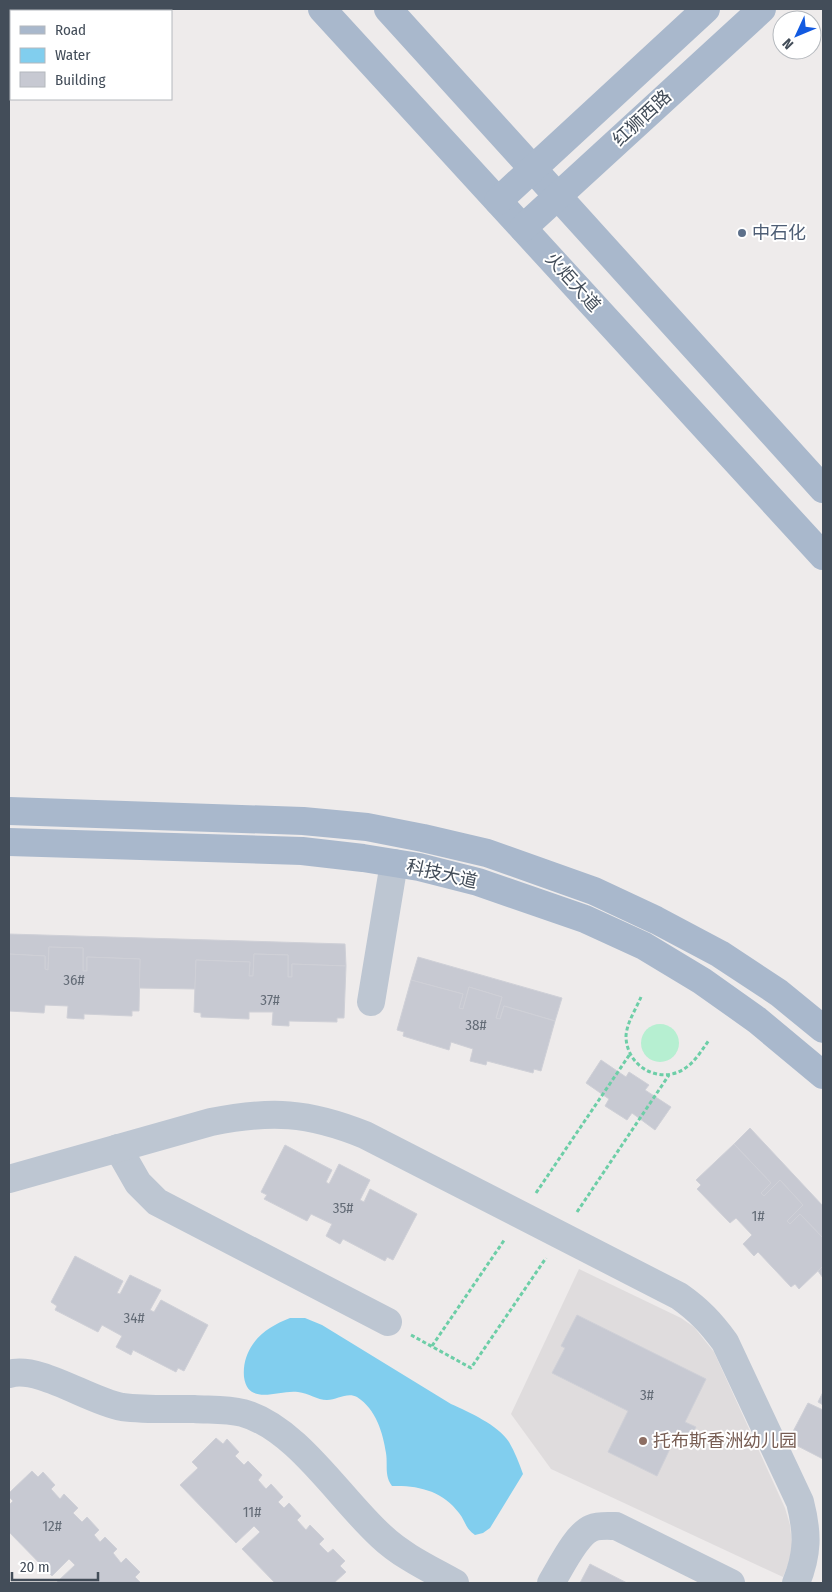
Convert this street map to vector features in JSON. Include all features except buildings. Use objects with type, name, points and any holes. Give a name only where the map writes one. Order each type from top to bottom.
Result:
[{"type":"main road","name":"火炬大道","points":[[322,9],[823,556]]},
{"type":"main road","points":[[388,9],[823,488]]},
{"type":"main road","name":"红狮西路","points":[[498,201],[706,9]]},
{"type":"main road","name":"红狮西路","points":[[523,228],[762,9]]},
{"type":"main road","name":"科技大道","points":[[9,811],[303,821],[367,827],[487,853],[594,891],[656,920],[720,954],[779,993],[823,1029]]},
{"type":"main road","name":"科技大道","points":[[9,842],[302,851],[419,867],[478,882],[585,919],[644,946],[702,981],[757,1020],[823,1075]]},
{"type":"lane","points":[[371,1002],[394,863]]},
{"type":"lane","points":[[9,1179],[211,1122],[239,1116],[292,1115],[341,1126],[365,1135],[679,1296],[698,1310],[725,1342],[800,1502],[805,1524],[806,1545],[803,1566],[796,1583]]},
{"type":"lane","points":[[118,1148],[138,1183],[157,1202],[388,1322]]},
{"type":"lane","points":[[9,1374],[26,1373],[40,1375],[107,1404],[122,1408],[228,1410],[245,1414],[266,1423],[300,1450],[381,1536],[398,1550],[454,1583]]},
{"type":"lane","points":[[551,1583],[585,1533],[592,1528],[616,1526],[731,1583]]},
{"type":"path","points":[[641,997],[626,1037],[630,1054],[646,1071],[654,1074],[669,1075],[684,1070],[709,1040]]},
{"type":"path","points":[[611,1082],[630,1054]]},
{"type":"path","points":[[648,1107],[669,1075]]},
{"type":"path","points":[[388,1322],[471,1368]]},
{"type":"shaded area","name":"托布斯香洲幼儿园","points":[[579,1269],[681,1318],[694,1327],[714,1352],[785,1508],[790,1525],[792,1544],[790,1560],[783,1577],[551,1469],[511,1414]]},
{"type":"green space","points":[[660,1024],[674,1029],[679,1043],[674,1057],[660,1062],[646,1057],[641,1043],[646,1029]]},
{"type":"water","points":[[290,1318],[305,1318],[322,1325],[451,1404],[483,1420],[504,1436],[513,1450],[523,1474],[490,1528],[483,1533],[475,1535],[469,1530],[453,1505],[445,1499],[420,1488],[392,1486],[387,1474],[386,1453],[378,1422],[364,1402],[357,1397],[350,1395],[327,1400],[298,1392],[266,1395],[252,1392],[247,1386],[244,1377],[248,1352],[257,1339],[265,1332],[274,1325]]},
{"type":"place","name":"中石化","points":[[742,233]]},
{"type":"place","name":"托布斯香洲幼儿园","points":[[643,1441]]}]
